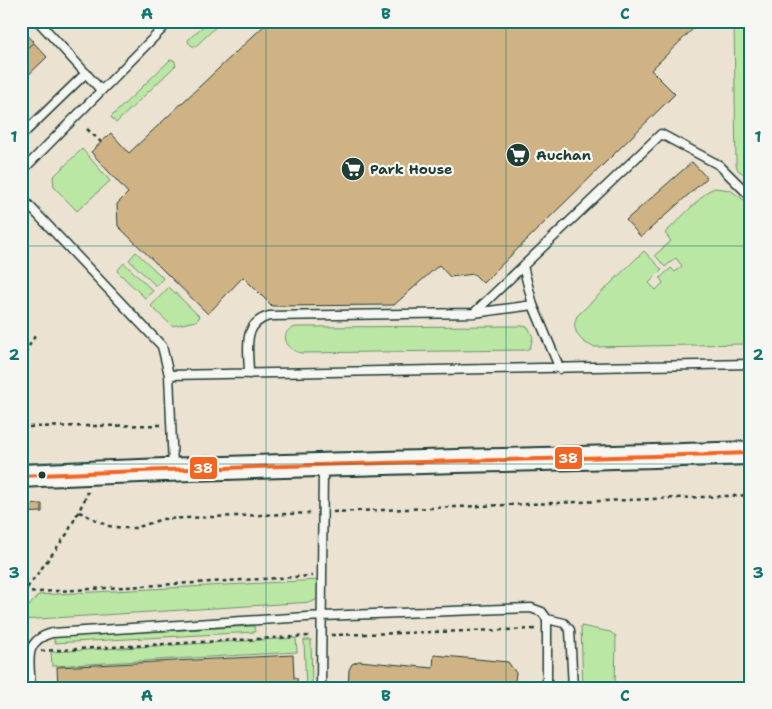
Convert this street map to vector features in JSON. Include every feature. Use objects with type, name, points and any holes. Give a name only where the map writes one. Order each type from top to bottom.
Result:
[{"type":"main road","points":[[21,476],[173,469],[751,454]]},
{"type":"lane","points":[[38,21],[101,90]]},
{"type":"lane","points":[[21,172],[170,21]]},
{"type":"lane","points":[[21,136],[86,73]]},
{"type":"lane","points":[[474,313],[661,134],[719,166],[751,197]]},
{"type":"lane","points":[[21,197],[162,346],[169,375],[173,469]]},
{"type":"lane","points":[[523,266],[533,305],[560,369]]},
{"type":"lane","points":[[249,374],[249,332],[253,324],[261,318],[269,316],[474,313],[533,305]]},
{"type":"lane","points":[[169,375],[751,364]]},
{"type":"lane","points":[[321,688],[324,576],[323,466]]},
{"type":"lane","points":[[31,688],[30,651],[34,641],[42,635],[52,633],[322,616],[531,608],[542,612],[547,619],[547,688]]},
{"type":"lane","points":[[547,619],[564,624],[570,630],[574,688]]},
{"type":"path","points":[[87,129],[100,142]]},
{"type":"path","points":[[21,360],[35,336]]},
{"type":"path","points":[[21,427],[159,425]]},
{"type":"path","points":[[22,593],[67,534],[88,494],[81,492]]},
{"type":"path","points":[[79,512],[104,524],[123,528],[136,528],[162,519],[751,495]]},
{"type":"path","points":[[21,562],[27,588]]},
{"type":"path","points":[[22,593],[324,576]]},
{"type":"path","points":[[30,651],[321,636],[547,629]]},
{"type":"green space","points":[[209,21],[222,21],[196,46],[192,46],[188,42],[189,39]]},
{"type":"green space","points":[[734,21],[751,21],[751,178],[738,170],[736,165]]},
{"type":"green space","points":[[170,60],[174,60],[176,65],[116,123],[111,117]]},
{"type":"green space","points":[[82,149],[110,181],[77,211],[54,187],[53,177]]},
{"type":"green space","points":[[715,188],[730,190],[751,205],[751,339],[743,344],[594,347],[581,339],[575,326],[577,316],[644,251],[662,270],[649,283],[656,290],[663,283],[660,278],[671,268],[675,272],[682,266],[676,258],[665,267],[655,255],[671,241],[665,233],[708,191]]},
{"type":"green space","points":[[136,252],[163,278],[156,286],[129,260]]},
{"type":"green space","points":[[124,263],[153,291],[145,298],[117,271]]},
{"type":"green space","points":[[169,287],[200,317],[196,321],[172,326],[151,306]]},
{"type":"green space","points":[[298,327],[528,327],[533,337],[530,348],[526,350],[301,353],[291,348],[287,344],[286,339],[288,331]]},
{"type":"green space","points":[[320,580],[319,598],[312,602],[21,620],[21,616],[38,595]]},
{"type":"green space","points":[[254,626],[255,632],[54,643],[54,637]]},
{"type":"green space","points":[[581,626],[610,632],[616,636],[615,688],[583,688]]},
{"type":"green space","points":[[296,638],[297,652],[52,666],[51,652]]},
{"type":"green space","points":[[304,640],[311,640],[312,688],[306,688]]},
{"type":"building","name":"Park House","points":[[269,21],[701,21],[651,70],[675,94],[483,283],[474,274],[450,277],[439,265],[394,305],[272,306],[243,277],[208,314],[118,226],[117,204],[128,193],[91,152],[111,133],[129,153]]},
{"type":"building","points":[[21,28],[34,42],[27,48],[21,42]]},
{"type":"building","points":[[21,29],[47,57],[21,82]]},
{"type":"building","points":[[692,162],[707,178],[641,237],[626,220]]},
{"type":"building","points":[[42,504],[42,512],[21,513],[21,505]]},
{"type":"building","points":[[293,655],[294,678],[297,678],[298,688],[58,688],[57,667]]},
{"type":"building","points":[[434,655],[508,662],[516,673],[514,688],[348,688],[349,670],[352,664],[359,661],[433,668]]},
{"type":"transit line","name":"38","points":[[21,476],[751,453]]},
{"type":"place","name":"Auchan","points":[[518,155]]},
{"type":"place","name":"Park House","points":[[353,169]]}]
